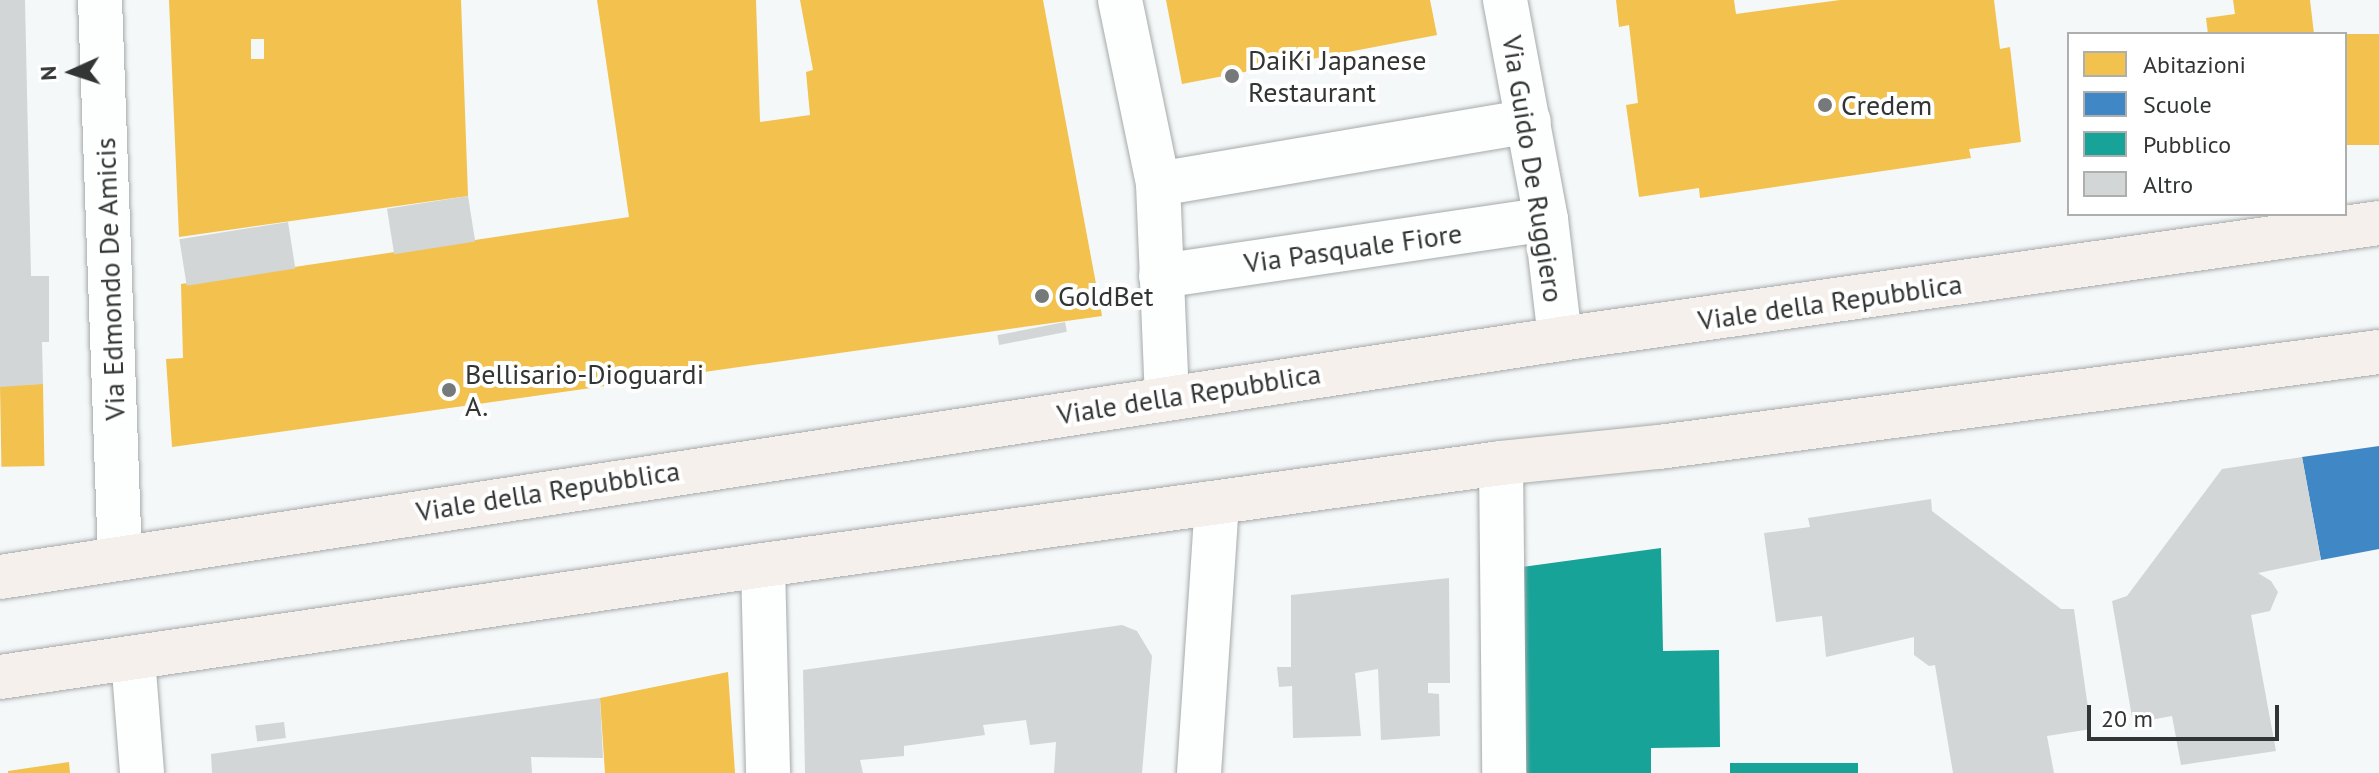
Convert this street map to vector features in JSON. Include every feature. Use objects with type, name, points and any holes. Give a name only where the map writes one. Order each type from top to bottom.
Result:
[{"type":"main road","name":"Viale della Repubblica","points":[[0,577],[1167,397],[2379,223]]},
{"type":"main road","points":[[0,677],[763,565],[1501,463],[1659,447],[2379,352]]},
{"type":"street","name":"Via Edmondo De Amicis","points":[[100,0],[120,558]]},
{"type":"street","points":[[1120,0],[1158,184],[1167,397]]},
{"type":"street","name":"Via Guido De Ruggiero","points":[[1505,0],[1546,219],[1560,339]]},
{"type":"street","points":[[1158,184],[1529,121]]},
{"type":"street","name":"Via Pasquale Fiore","points":[[1161,276],[1546,219]]},
{"type":"street","points":[[1501,463],[1504,773]]},
{"type":"street","points":[[1199,773],[1217,504]]},
{"type":"street","points":[[763,565],[768,773]]},
{"type":"street","points":[[133,658],[142,773]]},
{"type":"building: Abitazioni","points":[[169,0],[461,0],[468,196],[179,237]],"holes":[[[251,39],[264,39],[264,59],[251,59]]]},
{"type":"building: Abitazioni","points":[[597,0],[756,0],[760,122],[810,115],[806,72],[813,70],[800,0],[1043,0],[1102,316],[172,447],[166,359],[183,358],[181,284],[629,217]]},
{"type":"building: Abitazioni","points":[[1166,0],[1430,0],[1437,35],[1182,84]]},
{"type":"building: Abitazioni","points":[[1616,0],[1734,0],[1736,14],[1840,0],[1994,0],[2000,49],[2010,47],[2021,142],[1969,149],[1971,158],[1700,198],[1699,188],[1639,197],[1626,105],[1638,103],[1629,25],[1619,27]]},
{"type":"building: Abitazioni","points":[[2233,0],[2310,0],[2314,32],[2208,32],[2206,18],[2235,14]]},
{"type":"building: Abitazioni","points":[[2347,34],[2379,34],[2379,145],[2347,145]]},
{"type":"building: Abitazioni","points":[[43,384],[44,466],[1,467],[0,385]]},
{"type":"building: Abitazioni","points":[[728,672],[735,773],[605,773],[600,698]]},
{"type":"building: Abitazioni","points":[[69,762],[70,773],[8,773],[8,771]]},
{"type":"building: Scuole","points":[[2379,446],[2379,549],[2321,560],[2302,457]]},
{"type":"building: Pubblico","points":[[1661,548],[1663,651],[1719,650],[1720,747],[1651,748],[1651,773],[1524,773],[1523,567]]},
{"type":"building: Pubblico","points":[[1730,763],[1858,763],[1858,773],[1730,773]]},
{"type":"building: Altro","points":[[0,0],[25,0],[31,276],[49,276],[49,342],[42,342],[43,384],[0,387]]},
{"type":"building: Altro","points":[[468,196],[475,241],[394,254],[387,209]]},
{"type":"building: Altro","points":[[288,222],[295,268],[187,286],[179,239]]},
{"type":"building: Altro","points":[[1065,322],[1067,332],[999,345],[997,335]]},
{"type":"building: Altro","points":[[2302,457],[2321,560],[2258,573],[2271,581],[2278,592],[2270,611],[2251,615],[2276,751],[2181,765],[2172,716],[2133,723],[2112,601],[2127,596],[2222,469]]},
{"type":"building: Altro","points":[[1931,499],[1932,511],[2061,609],[2074,609],[2091,729],[2047,736],[2054,773],[1953,773],[1935,665],[1929,666],[1914,655],[1914,637],[1826,657],[1822,616],[1776,622],[1764,533],[1810,527],[1808,518]]},
{"type":"building: Altro","points":[[1449,578],[1450,683],[1428,683],[1428,693],[1439,694],[1440,736],[1381,740],[1378,669],[1355,673],[1361,736],[1293,738],[1292,686],[1279,687],[1277,667],[1291,667],[1291,595]]},
{"type":"building: Altro","points":[[1122,625],[1137,631],[1152,656],[1142,773],[1054,773],[1056,742],[1030,745],[1026,720],[983,725],[985,735],[904,746],[904,756],[860,760],[863,773],[805,773],[803,670]]},
{"type":"building: Altro","points":[[600,698],[603,758],[531,757],[532,773],[212,773],[211,754]]},
{"type":"building: Altro","points":[[284,722],[286,738],[257,741],[255,726]]},
{"type":"place","name":"DaiKi Japanese Restaurant","points":[[1232,76]]},
{"type":"place","name":"Credem","points":[[1825,105]]},
{"type":"place","name":"GoldBet","points":[[1042,296]]},
{"type":"place","name":"Bellisario-Dioguardi A.","points":[[449,390]]}]
